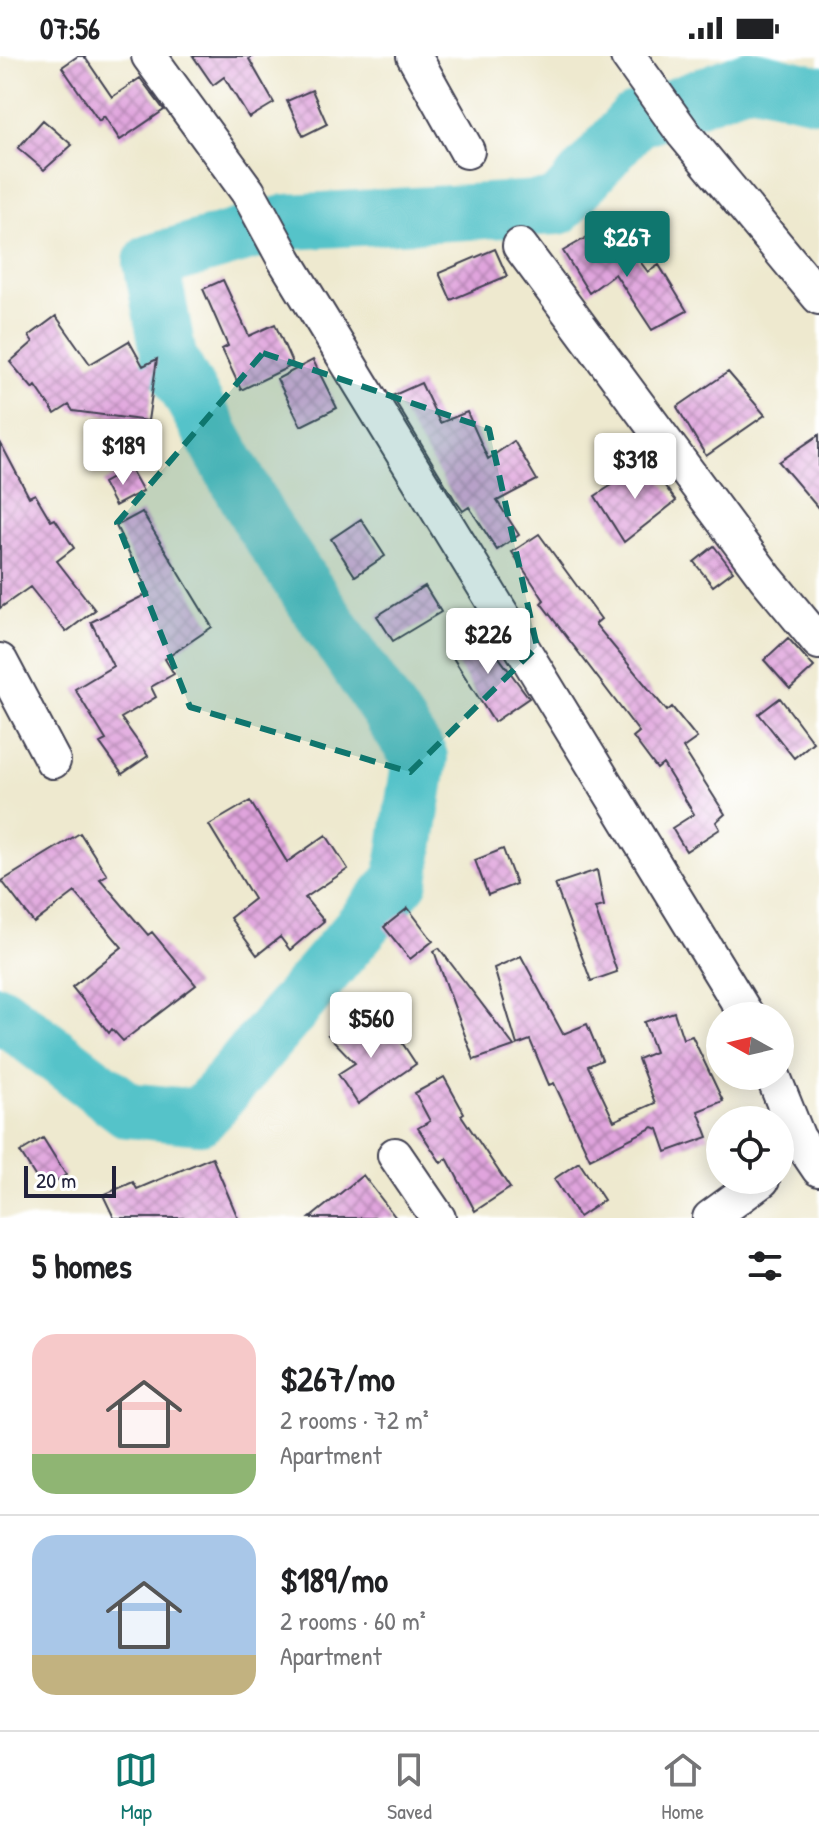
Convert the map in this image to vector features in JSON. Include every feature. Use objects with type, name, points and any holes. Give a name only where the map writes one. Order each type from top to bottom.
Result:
[{"type":"street","points":[[149,56],[248,192],[285,260],[738,1002]]},
{"type":"street","points":[[414,56],[467,151]]},
{"type":"street","points":[[637,69],[684,134],[819,297]]},
{"type":"street","points":[[520,246],[766,578],[819,642]]},
{"type":"street","points":[[0,661],[53,761]]},
{"type":"street","points":[[778,1090],[801,1162]]},
{"type":"street","points":[[395,1155],[438,1218]]},
{"type":"street","points":[[710,1218],[743,1194]]},
{"type":"highlighted area","points":[[263,353],[489,429],[537,647],[410,772],[190,707],[117,523]]},
{"type":"building","points":[[78,56],[84,56],[112,97],[140,78],[164,110],[120,140],[104,116],[99,121],[62,67]]},
{"type":"building","points":[[193,56],[253,56],[249,59],[274,103],[249,118],[224,77],[213,85]]},
{"type":"building","points":[[312,90],[327,124],[303,136],[287,101]]},
{"type":"building","points":[[43,120],[72,145],[44,170],[18,148]]},
{"type":"building","points":[[596,232],[612,258],[628,246],[648,272],[659,265],[687,311],[652,330],[615,274],[589,293],[563,251]]},
{"type":"building","points":[[495,249],[507,276],[451,300],[439,273]]},
{"type":"building","points":[[223,280],[249,336],[275,324],[293,365],[241,390],[222,349],[228,346],[203,289]]},
{"type":"building","points":[[56,316],[90,364],[129,341],[143,366],[157,359],[148,421],[73,411],[69,405],[55,414],[36,386],[33,389],[10,362],[33,342],[29,336]]},
{"type":"building","points":[[313,360],[337,408],[301,426],[277,379]]},
{"type":"building","points":[[728,372],[765,415],[706,456],[677,407]]},
{"type":"building","points":[[421,383],[440,423],[467,412],[488,459],[514,441],[537,480],[497,501],[519,535],[497,550],[469,507],[463,511],[455,500],[392,396]]},
{"type":"building","points":[[819,435],[819,509],[779,462]]},
{"type":"building","points":[[0,442],[29,497],[35,494],[51,521],[55,519],[74,548],[57,561],[95,610],[66,632],[30,587],[0,608]]},
{"type":"building","points":[[647,462],[676,501],[624,542],[595,496]]},
{"type":"building","points":[[130,468],[143,491],[115,506],[103,483]]},
{"type":"building","points":[[142,512],[212,627],[165,659],[174,674],[151,687],[156,697],[121,718],[148,756],[122,774],[100,743],[106,740],[75,689],[113,666],[91,622],[149,593],[116,526]]},
{"type":"building","points":[[361,519],[385,556],[355,576],[331,539]]},
{"type":"building","points":[[539,534],[601,619],[595,624],[667,711],[672,707],[697,738],[683,748],[725,814],[716,822],[720,829],[686,851],[672,828],[694,814],[663,764],[657,769],[633,737],[639,732],[541,603],[544,600],[512,552]]},
{"type":"building","points":[[714,546],[733,571],[713,586],[694,562]]},
{"type":"building","points":[[425,586],[441,612],[393,641],[377,616]]},
{"type":"building","points":[[478,629],[529,698],[494,722],[448,650]]},
{"type":"building","points":[[788,638],[814,667],[790,689],[764,660]]},
{"type":"building","points":[[780,698],[813,742],[794,758],[759,714]]},
{"type":"building","points":[[250,801],[287,862],[326,835],[348,869],[305,898],[324,921],[290,950],[280,937],[257,955],[230,918],[254,899],[209,825]]},
{"type":"building","points":[[80,833],[107,875],[100,879],[148,935],[152,932],[196,985],[123,1041],[112,1029],[109,1033],[72,987],[122,947],[75,892],[34,923],[2,881]]},
{"type":"building","points":[[503,849],[516,884],[488,895],[475,860]]},
{"type":"building","points":[[597,870],[604,906],[595,908],[617,972],[591,981],[555,884]]},
{"type":"building","points":[[408,908],[433,941],[410,959],[384,927]]},
{"type":"building","points":[[439,948],[514,1046],[474,1060],[434,951]]},
{"type":"building","points":[[521,956],[563,1034],[587,1024],[602,1060],[588,1066],[614,1121],[655,1103],[638,1059],[655,1052],[644,1022],[674,1012],[683,1039],[692,1036],[706,1065],[706,1090],[718,1090],[723,1101],[698,1111],[706,1138],[666,1152],[658,1129],[653,1127],[590,1159],[554,1083],[549,1085],[530,1040],[517,1045],[494,968]]},
{"type":"building","points":[[366,1021],[386,1042],[397,1035],[416,1064],[358,1104],[338,1074],[355,1063],[328,1035]]},
{"type":"building","points":[[444,1077],[464,1113],[461,1115],[510,1188],[475,1211],[447,1158],[441,1163],[418,1128],[430,1121],[415,1093]]},
{"type":"building","points":[[43,1138],[66,1175],[43,1189],[20,1152]]},
{"type":"building","points":[[212,1157],[238,1218],[114,1218],[103,1195],[133,1182],[137,1189]]},
{"type":"building","points":[[579,1162],[604,1200],[579,1217],[554,1179]]},
{"type":"building","points":[[363,1175],[396,1218],[310,1218]]},
{"type":"waterway","points":[[0,1013],[128,1110],[200,1117],[401,880],[420,758],[262,524],[169,357],[151,262],[287,222],[558,207],[634,121],[750,78],[819,94]]}]
